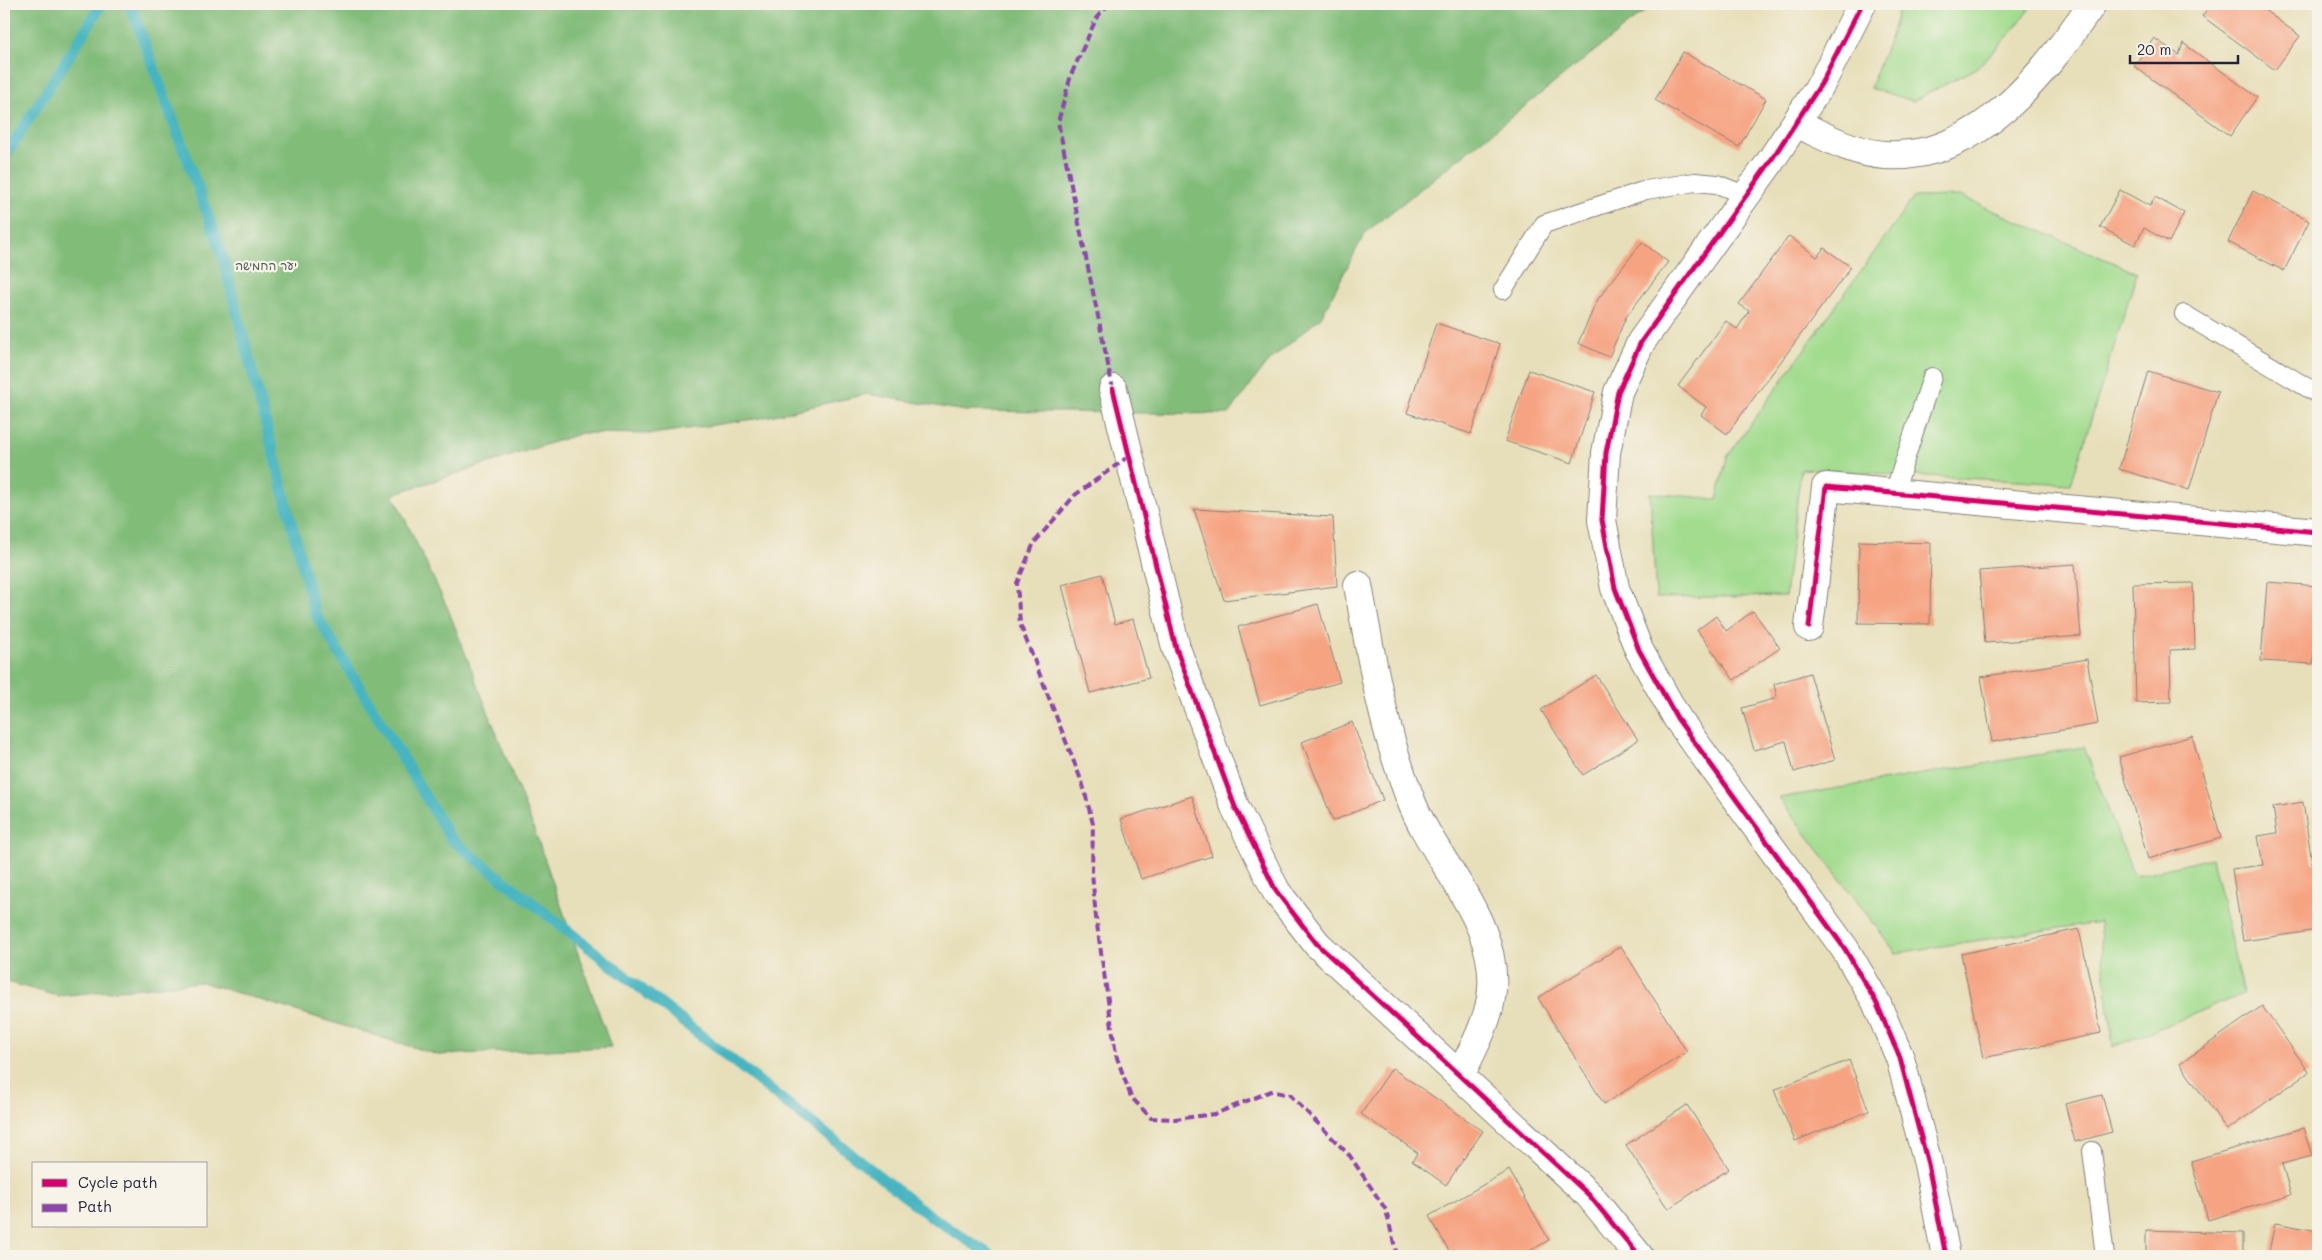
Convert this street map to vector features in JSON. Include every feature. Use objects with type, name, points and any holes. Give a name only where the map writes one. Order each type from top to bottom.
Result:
[{"type":"street","points":[[1862,4],[1821,84],[1796,123],[1747,196],[1641,342],[1618,392],[1606,453],[1602,520],[1615,588],[1639,650],[1677,718],[1845,949],[1876,1002],[1900,1058],[1928,1164],[1946,1256]]},
{"type":"street","points":[[1796,123],[1851,148],[1884,155],[1918,153],[1952,144],[1991,120],[2038,75],[2092,4]]},
{"type":"street","points":[[1113,390],[1176,648],[1235,807],[1276,891],[1317,944],[1589,1195],[1639,1256]]},
{"type":"street","points":[[1809,627],[1826,487],[2318,532]]},
{"type":"street","points":[[1358,585],[1375,678],[1395,757],[1411,801],[1441,857],[1474,911],[1484,934],[1491,970],[1491,998],[1481,1030],[1460,1076]]},
{"type":"lane","points":[[1503,290],[1544,224],[1646,190],[1695,182],[1718,184],[1747,196]]},
{"type":"lane","points":[[2184,314],[2318,394]]},
{"type":"lane","points":[[1894,493],[1932,376]]},
{"type":"lane","points":[[2092,1151],[2105,1256]]},
{"type":"green space","name":"יער החמישה","points":[[4,4],[1654,4],[1365,233],[1321,317],[1266,364],[1229,414],[965,411],[867,394],[761,418],[653,434],[582,433],[393,494],[448,609],[535,832],[611,1047],[438,1055],[202,982],[57,996],[4,981]]},
{"type":"green space","points":[[1900,4],[2033,4],[2011,33],[1977,68],[1913,101],[1870,88],[1891,36]]},
{"type":"green space","points":[[1960,196],[2137,273],[2071,484],[1801,469],[1785,596],[1656,598],[1650,493],[1717,499],[1727,457],[1914,197]]},
{"type":"green space","points":[[2084,747],[2134,876],[2212,858],[2243,994],[2113,1047],[2099,922],[1896,953],[1779,798]]},
{"type":"building","points":[[2211,4],[2256,4],[2300,36],[2275,70],[2202,16]]},
{"type":"building","points":[[2154,38],[2179,55],[2183,43],[2257,97],[2230,136],[2134,66]]},
{"type":"building","points":[[1683,52],[1766,99],[1739,147],[1655,100]]},
{"type":"building","points":[[2120,190],[2150,206],[2155,197],[2184,213],[2169,242],[2144,228],[2135,245],[2100,227]]},
{"type":"building","points":[[2253,191],[2309,221],[2284,271],[2228,242]]},
{"type":"building","points":[[1789,236],[1817,257],[1824,248],[1851,267],[1727,434],[1701,415],[1706,407],[1678,386],[1726,321],[1737,329],[1749,311],[1739,304]]},
{"type":"building","points":[[1642,242],[1668,262],[1626,317],[1609,357],[1578,343],[1598,299]]},
{"type":"building","points":[[1436,323],[1500,344],[1471,434],[1407,413]]},
{"type":"building","points":[[1529,370],[1595,392],[1572,463],[1505,441]]},
{"type":"building","points":[[2148,371],[2218,392],[2189,490],[2119,469]]},
{"type":"building","points":[[1194,509],[1333,517],[1337,586],[1224,600]]},
{"type":"building","points":[[1859,541],[1931,543],[1930,624],[1858,623]]},
{"type":"building","points":[[2075,564],[2081,636],[1985,643],[1979,571]]},
{"type":"building","points":[[1102,574],[1115,624],[1133,619],[1149,678],[1090,693],[1062,585]]},
{"type":"building","points":[[2267,582],[2318,586],[2318,631],[2315,631],[2313,664],[2261,661]]},
{"type":"building","points":[[2193,583],[2195,649],[2170,650],[2171,702],[2136,703],[2133,584]]},
{"type":"building","points":[[1318,604],[1340,682],[1260,705],[1238,627]]},
{"type":"building","points":[[1753,611],[1780,648],[1734,680],[1697,630],[1716,616],[1726,631]]},
{"type":"building","points":[[2087,659],[2098,724],[1992,742],[1981,677]]},
{"type":"building","points":[[1810,673],[1835,760],[1794,772],[1786,741],[1754,750],[1742,708],[1777,698],[1774,684]]},
{"type":"building","points":[[1596,675],[1638,740],[1583,775],[1541,710]]},
{"type":"building","points":[[1352,722],[1383,800],[1333,821],[1302,742]]},
{"type":"building","points":[[2192,736],[2221,838],[2148,859],[2119,757]]},
{"type":"building","points":[[1192,796],[1212,856],[1141,879],[1121,819]]},
{"type":"building","points":[[2303,802],[2312,863],[2318,862],[2318,930],[2243,941],[2232,869],[2263,865],[2258,836],[2277,833],[2273,807]]},
{"type":"building","points":[[2079,929],[2101,1033],[1983,1058],[1961,954]]},
{"type":"building","points":[[1621,946],[1687,1052],[1604,1104],[1538,998]]},
{"type":"building","points":[[2262,1006],[2309,1072],[2227,1130],[2180,1064]]},
{"type":"building","points":[[1849,1060],[1869,1111],[1795,1141],[1774,1090]]},
{"type":"building","points":[[1392,1068],[1483,1131],[1446,1185],[1412,1161],[1418,1153],[1361,1114]]},
{"type":"building","points":[[2102,1095],[2112,1132],[2075,1142],[2065,1104]]},
{"type":"building","points":[[1687,1105],[1729,1169],[1668,1209],[1626,1145]]},
{"type":"building","points":[[2303,1128],[2312,1156],[2282,1164],[2291,1195],[2208,1220],[2191,1161]]},
{"type":"building","points":[[1509,1170],[1549,1240],[1521,1256],[1452,1256],[1429,1216]]},
{"type":"building","points":[[2275,1223],[2318,1231],[2318,1256],[2268,1256]]},
{"type":"building","points":[[2146,1230],[2243,1233],[2243,1256],[2146,1256]]},
{"type":"waterway","points":[[4,158],[102,4]]},
{"type":"waterway","points":[[130,4],[221,251],[315,613],[451,839],[930,1216],[992,1256]]},
{"type":"marked path","points":[[1109,4],[1097,17],[1071,75],[1058,122],[1113,389]]},
{"type":"marked path","points":[[1129,456],[1075,495],[1034,543],[1017,583],[1020,624],[1083,785],[1093,824],[1092,872],[1096,918],[1116,1055],[1131,1097],[1151,1118],[1175,1119],[1215,1114],[1271,1091],[1290,1095],[1350,1156],[1386,1210],[1397,1256]]},
{"type":"cycle path","points":[[1862,4],[1821,84],[1768,165],[1641,342],[1618,392],[1606,453],[1602,520],[1615,588],[1639,650],[1677,718],[1845,949],[1876,1002],[1900,1058],[1928,1164],[1946,1256]]},
{"type":"cycle path","points":[[1113,389],[1176,648],[1235,807],[1276,891],[1317,944],[1589,1195],[1639,1256]]},
{"type":"cycle path","points":[[1809,627],[1826,487],[2318,532]]}]
